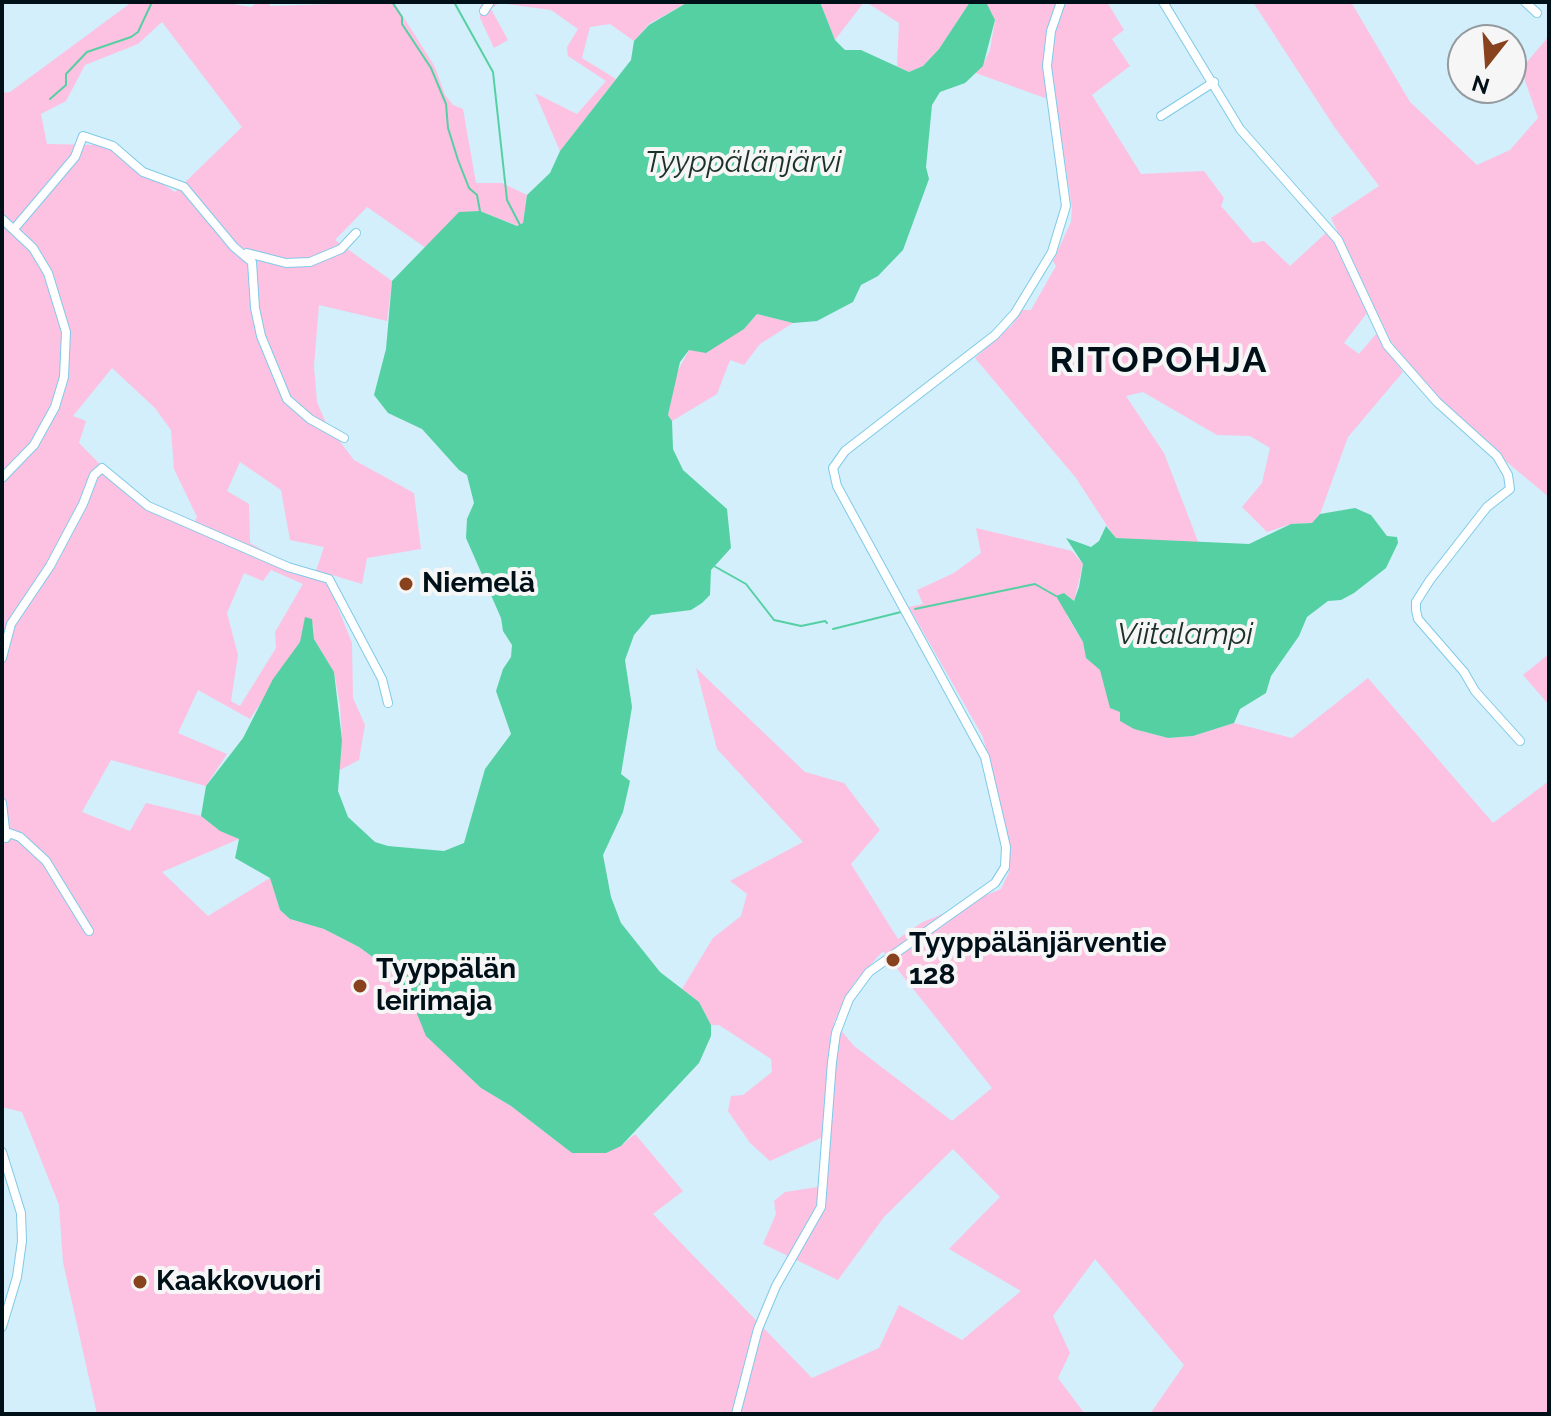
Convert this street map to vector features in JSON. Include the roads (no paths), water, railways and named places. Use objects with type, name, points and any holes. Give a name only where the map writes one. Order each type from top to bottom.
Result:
[{"type":"street","points":[[484,11],[490,2]]},
{"type":"street","points":[[736,1414],[758,1329],[776,1286],[821,1207],[832,1062],[836,1033],[849,999],[869,972],[995,883],[1005,867],[1006,847],[985,757],[837,486],[833,468],[845,451],[995,335],[1015,313],[1052,252],[1064,220],[1066,187],[1048,90],[1047,56],[1051,31],[1061,2]]},
{"type":"street","points":[[1163,2],[1240,129],[1338,240],[1387,345],[1437,402],[1497,456],[1508,475],[1510,489],[1487,507],[1430,580],[1416,602],[1416,610],[1418,619],[1464,672],[1475,691],[1520,741]]},
{"type":"street","points":[[1525,2],[1537,13]]},
{"type":"street","points":[[1161,116],[1214,82]]},
{"type":"street","points":[[14,229],[75,157],[83,136],[113,146],[143,172],[184,187],[234,247],[243,252],[286,263],[310,262],[341,249],[356,233]]},
{"type":"street","points":[[2,219],[33,248],[48,273],[60,304],[66,356],[59,398],[45,428],[2,478]]},
{"type":"street","points":[[243,252],[252,262],[255,308],[261,336],[287,399],[310,419],[344,438]]},
{"type":"street","points":[[2,658],[5,632],[50,566],[97,469],[102,468],[148,506],[288,567],[329,579],[382,679],[388,703]]},
{"type":"street","points":[[2,803],[6,838],[9,833],[20,837],[46,861],[89,931]]},
{"type":"street","points":[[2,1152],[21,1213],[22,1241],[17,1277],[2,1327]]},
{"type":"water","name":"Tyyppälänjärvi","points":[[688,2],[820,2],[835,40],[845,50],[861,50],[909,72],[923,66],[939,49],[970,2],[986,2],[995,20],[983,66],[965,83],[940,92],[932,105],[926,167],[929,179],[903,250],[878,276],[861,285],[853,302],[817,321],[793,323],[757,314],[744,329],[706,353],[689,350],[680,362],[668,415],[672,421],[673,449],[683,470],[727,509],[731,548],[711,570],[710,595],[702,603],[691,610],[651,615],[634,635],[625,660],[632,707],[621,774],[630,781],[623,812],[603,855],[611,897],[621,923],[660,972],[699,1002],[711,1025],[711,1036],[699,1063],[621,1146],[606,1153],[572,1153],[511,1106],[481,1088],[426,1036],[415,1009],[402,992],[396,974],[359,947],[324,929],[290,919],[280,910],[270,878],[235,858],[239,839],[220,831],[201,816],[206,786],[243,738],[273,679],[300,642],[305,617],[312,619],[314,639],[334,672],[342,740],[338,791],[348,817],[375,842],[388,846],[444,851],[464,843],[485,769],[511,734],[496,691],[503,669],[511,657],[512,645],[503,631],[501,618],[466,538],[467,519],[474,503],[467,475],[422,429],[388,413],[374,395],[386,349],[392,281],[459,212],[480,211],[517,226],[523,223],[527,195],[550,173],[560,151],[631,60],[634,41],[649,25]]},
{"type":"water","name":"Viitalampi","points":[[1355,508],[1371,515],[1387,536],[1397,537],[1398,543],[1386,568],[1354,593],[1341,600],[1328,601],[1307,617],[1299,636],[1271,676],[1266,693],[1240,709],[1234,723],[1193,736],[1168,738],[1134,729],[1120,721],[1120,712],[1110,708],[1100,670],[1086,658],[1083,642],[1056,596],[1064,593],[1074,601],[1083,564],[1066,538],[1091,547],[1099,541],[1106,526],[1116,538],[1249,544],[1291,524],[1312,523],[1320,514]]},
{"type":"waterway","points":[[50,99],[66,85],[66,74],[87,52],[138,32],[152,2]]},
{"type":"waterway","points":[[392,2],[402,17],[402,24],[431,68],[446,104],[448,128],[458,160],[469,188],[477,195],[480,211]]},
{"type":"waterway","points":[[454,2],[493,72],[507,200],[520,225]]},
{"type":"waterway","points":[[714,566],[746,584],[774,620],[801,626],[827,623]]},
{"type":"waterway","points":[[915,609],[1035,584],[1056,596]]},
{"type":"waterway","points":[[833,629],[901,612]]},
{"type":"place","name":"Niemelä","points":[[406,584]]},
{"type":"place","name":"Tyyppälänjärventie 128","points":[[893,960]]},
{"type":"place","name":"Tyyppälän leirimaja","points":[[360,986]]},
{"type":"place","name":"Kaakkovuori","points":[[140,1282]]},
{"type":"district","name":"RITOPOHJA","points":[[1159,361]]}]
